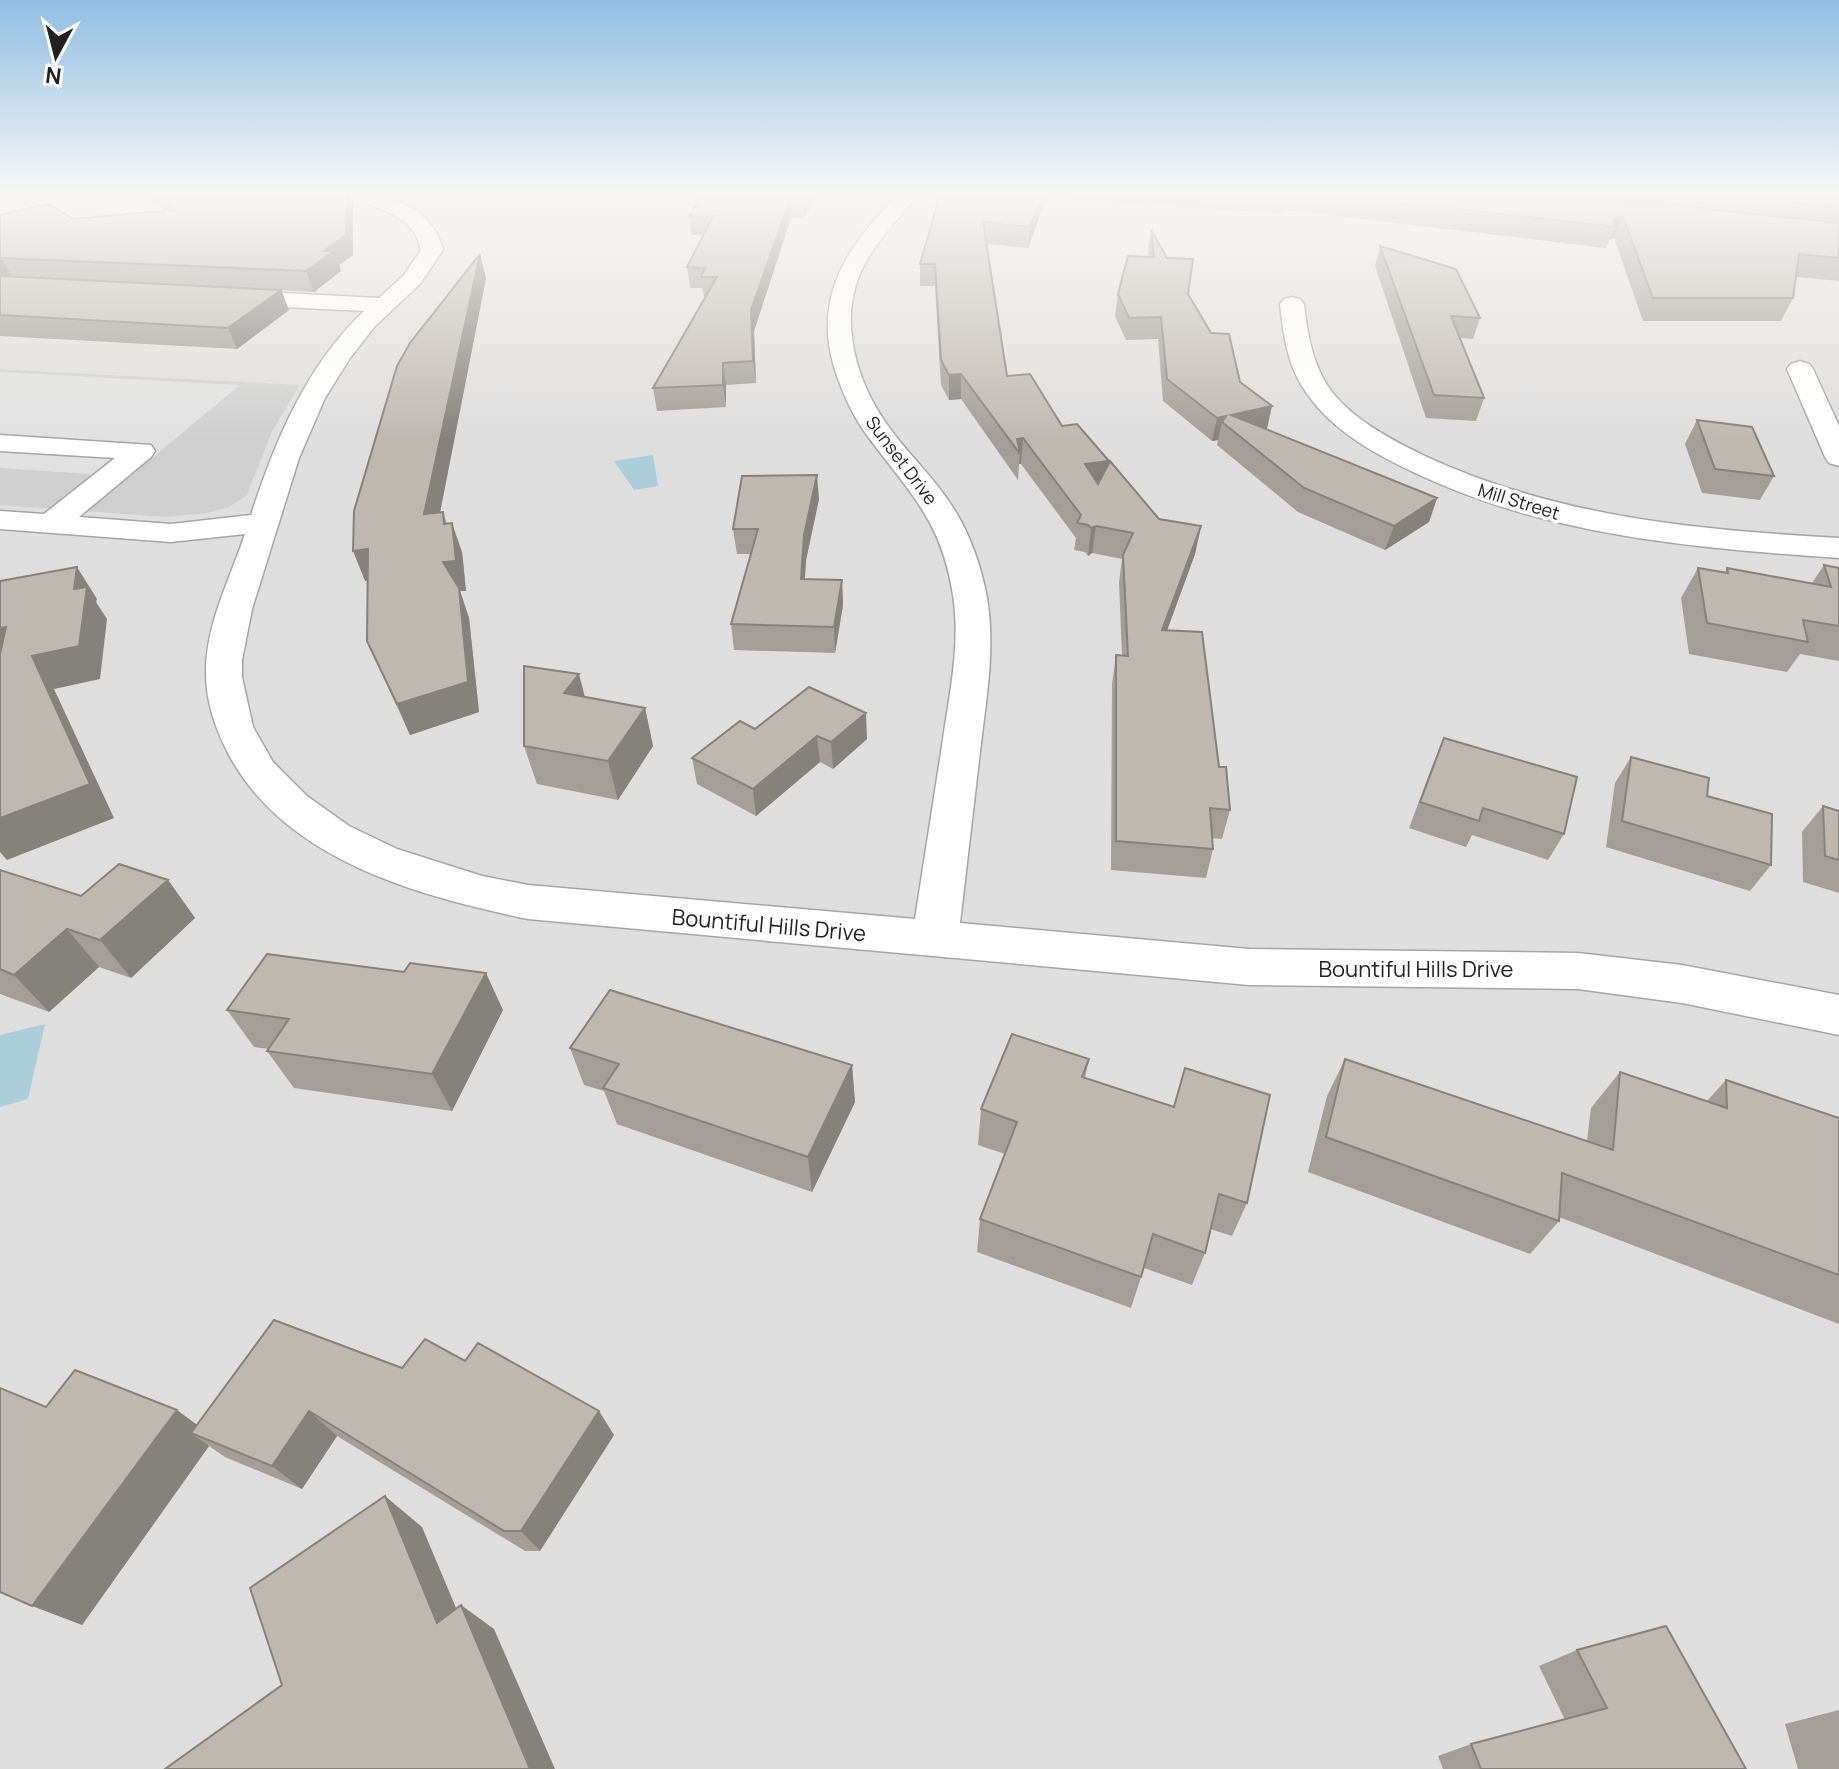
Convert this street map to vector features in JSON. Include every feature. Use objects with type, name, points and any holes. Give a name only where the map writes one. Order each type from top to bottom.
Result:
[{"type":"street","name":"Bountiful Hills Drive","points":[[416,274],[356,333],[311,398],[292,437],[226,653],[224,677],[234,727],[263,776],[285,799],[340,840],[408,872],[444,884],[513,899],[1249,967],[1590,972],[1682,984],[1839,1015]]},
{"type":"street","name":"Sunset Drive","points":[[847,274],[841,287],[839,327],[846,367],[877,431],[942,513],[958,547],[971,592],[974,651],[935,940]]},
{"type":"street","points":[[197,296],[382,305]]},
{"type":"street","name":"Mill Street","points":[[1292,304],[1296,335],[1306,367],[1329,404],[1381,445],[1421,466],[1515,501],[1621,528],[1714,541],[1839,548]]},
{"type":"street","points":[[1800,369],[1839,457]]},
{"type":"street","points":[[0,443],[141,451],[51,524]]},
{"type":"street","points":[[0,520],[171,533],[264,523]]},
{"type":"shaded area","points":[[0,274],[1839,274],[1839,1769],[0,1769],[0,505],[164,517],[247,495],[272,432],[300,385],[0,369]]},
{"type":"shaded area","points":[[0,369],[300,385],[272,432],[247,495],[229,507],[208,513],[164,517],[0,505]]},
{"type":"shaded area","points":[[0,372],[240,385],[105,497],[69,495],[91,478],[90,474],[0,468]]},
{"type":"water","points":[[653,455],[658,486],[634,490],[614,461]]},
{"type":"water","points":[[45,1024],[28,1099],[0,1107],[0,1035]]},
{"type":"building","points":[[465,274],[476,274],[424,514],[443,512],[444,524],[452,523],[456,561],[443,562],[459,588],[468,682],[397,704],[367,641],[368,549],[353,551],[354,511],[397,366],[410,343]]},
{"type":"building","points":[[703,274],[764,274],[751,310],[753,361],[723,363],[723,385],[653,388],[717,277],[701,277]]},
{"type":"building","points":[[936,274],[991,274],[1007,376],[1030,374],[1062,426],[1077,424],[1109,461],[1085,464],[1098,484],[1110,461],[1159,519],[1201,526],[1162,630],[1202,632],[1219,767],[1226,767],[1230,810],[1210,808],[1213,849],[1116,841],[1116,655],[1128,656],[1123,555],[1133,533],[1096,526],[1091,528],[1077,523],[1081,515],[1023,438],[1017,439],[1020,454],[961,374],[949,375],[941,360]]},
{"type":"building","points":[[1123,274],[1191,274],[1188,294],[1211,333],[1229,334],[1240,382],[1272,406],[1231,415],[1437,498],[1394,526],[1304,488],[1222,422],[1226,416],[1217,418],[1167,379],[1161,317],[1129,318],[1118,294]]},
{"type":"building","points":[[1390,274],[1458,274],[1480,318],[1451,316],[1484,398],[1434,395]]},
{"type":"building","points":[[1644,274],[1796,274],[1793,298],[1653,298]]},
{"type":"building","points":[[0,276],[281,290],[228,328],[0,315]]},
{"type":"building","points":[[1697,420],[1752,427],[1774,476],[1715,469]]},
{"type":"building","points":[[817,475],[804,535],[801,579],[842,580],[834,627],[731,624],[758,529],[733,529],[742,476]]},
{"type":"building","points":[[1824,565],[1839,568],[1839,626],[1803,620],[1808,642],[1707,623],[1698,568],[1728,573],[1727,568],[1831,587]]},
{"type":"building","points":[[77,567],[74,589],[87,587],[79,646],[32,656],[90,784],[0,818],[0,654],[6,627],[0,628],[0,581]]},
{"type":"building","points":[[524,666],[579,674],[564,693],[645,708],[608,761],[524,746]]},
{"type":"building","points":[[809,687],[866,713],[831,742],[817,736],[753,789],[692,758],[740,721],[755,729]]},
{"type":"building","points":[[1444,738],[1577,777],[1564,834],[1483,808],[1479,821],[1420,802]]},
{"type":"building","points":[[1631,757],[1709,778],[1707,796],[1772,814],[1771,865],[1622,821]]},
{"type":"building","points":[[1823,806],[1839,811],[1839,860],[1825,856]]},
{"type":"building","points":[[119,864],[168,880],[100,940],[67,929],[14,975],[0,969],[0,870],[81,896]]},
{"type":"building","points":[[267,954],[404,972],[410,963],[486,973],[432,1074],[267,1051],[289,1019],[227,1010]]},
{"type":"building","points":[[610,990],[852,1065],[808,1157],[603,1088],[619,1064],[570,1048]]},
{"type":"building","points":[[1012,1034],[1089,1059],[1082,1077],[1174,1107],[1185,1068],[1270,1095],[1247,1203],[1219,1194],[1205,1253],[1153,1234],[1141,1277],[980,1219],[1017,1122],[981,1109]]},
{"type":"building","points":[[1345,1059],[1613,1150],[1620,1072],[1727,1108],[1726,1080],[1839,1118],[1839,1275],[1562,1173],[1559,1221],[1326,1137]]},
{"type":"building","points":[[274,1320],[402,1368],[425,1339],[465,1361],[478,1343],[599,1411],[521,1531],[504,1531],[309,1411],[272,1466],[191,1433]]},
{"type":"building","points":[[75,1370],[177,1410],[32,1606],[0,1592],[0,1388],[46,1407]]},
{"type":"building","points":[[385,1496],[437,1623],[461,1605],[530,1769],[165,1769],[282,1685],[250,1588]]},
{"type":"building","points":[[1666,1626],[1746,1769],[1481,1769],[1471,1744],[1607,1708],[1577,1650]]}]
